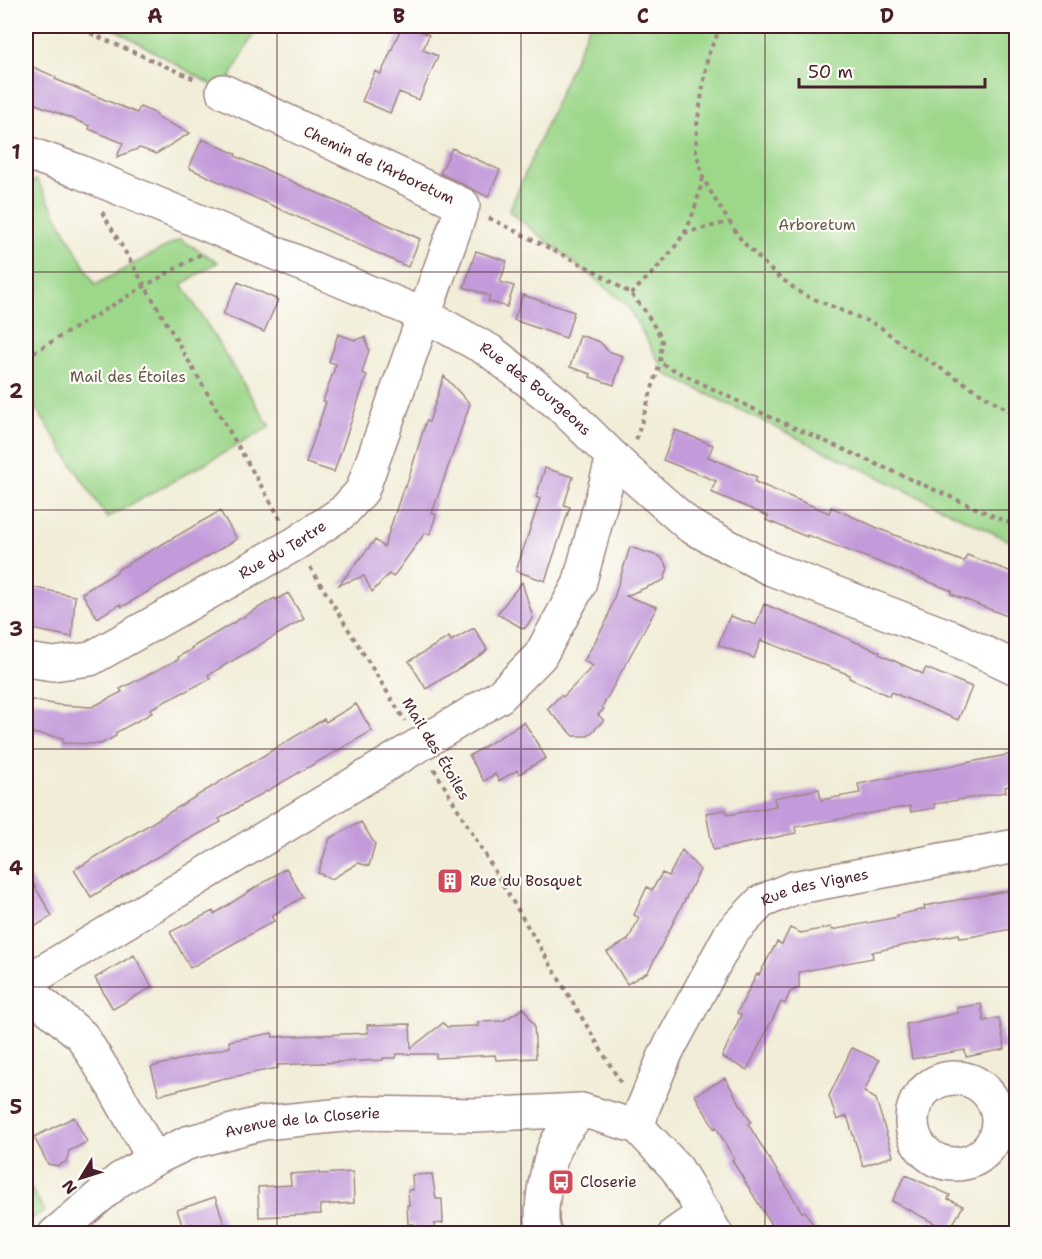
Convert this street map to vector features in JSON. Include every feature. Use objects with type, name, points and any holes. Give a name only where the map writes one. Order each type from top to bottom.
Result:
[{"type":"street","name":"Chemin de l'Arboretum","points":[[223,91],[463,205],[424,315]]},
{"type":"street","name":"Rue des Bourgeons","points":[[26,154],[78,171],[424,315],[490,351],[560,405],[619,463],[690,526],[769,568],[953,638],[1017,668]]},
{"type":"street","name":"Rue du Tertre","points":[[26,660],[53,664],[90,659],[295,544],[343,512],[362,491],[424,315]]},
{"type":"street","points":[[26,982],[500,696],[540,656],[579,585],[619,463]]},
{"type":"street","name":"Rue des Vignes","points":[[638,1127],[643,1108],[666,1053],[731,933],[761,903],[793,888],[1017,846]]},
{"type":"street","points":[[26,990],[82,1036],[154,1160]]},
{"type":"street","points":[[545,1233],[542,1225],[545,1185],[554,1148],[581,1110]]},
{"type":"street","name":"Avenue de la Closerie","points":[[54,1233],[119,1180],[154,1160],[187,1143],[262,1123],[363,1113],[475,1115],[581,1110],[638,1127]]},
{"type":"street","points":[[638,1127],[676,1169],[711,1223],[675,1233]]},
{"type":"path","points":[[74,26],[223,91]]},
{"type":"path","points":[[721,26],[708,55],[697,125],[696,152],[703,178],[742,241],[774,273],[802,294],[879,326],[900,343],[1017,416]]},
{"type":"path","points":[[631,294],[684,233],[698,200],[703,178]]},
{"type":"path","points":[[463,205],[593,270],[631,294],[645,311],[662,339],[660,363],[632,455],[619,463]]},
{"type":"path","name":"Mail des Étoiles","points":[[100,209],[295,544],[420,744],[619,1077],[622,1087]]},
{"type":"path","points":[[684,233],[729,222]]},
{"type":"path","points":[[26,357],[234,236]]},
{"type":"path","points":[[660,363],[766,415],[1017,526]]},
{"type":"green space","points":[[109,26],[258,26],[223,91]]},
{"type":"green space","name":"Arboretum","points":[[589,26],[1016,26],[1016,544],[666,374],[627,305],[509,211]]},
{"type":"green space","name":"Mail des Étoiles","points":[[37,180],[95,285],[180,239],[218,262],[182,284],[270,427],[107,518],[26,393],[26,184]]},
{"type":"green space","points":[[26,1181],[45,1211],[26,1221]]},
{"type":"building","points":[[402,26],[408,26],[429,35],[423,50],[438,56],[419,100],[399,92],[390,113],[362,101],[375,71],[381,74]]},
{"type":"building","points":[[26,64],[56,77],[55,79],[137,113],[140,107],[155,113],[158,118],[190,133],[156,154],[140,148],[117,157],[123,143],[89,129],[90,126],[26,100]]},
{"type":"building","points":[[202,139],[420,239],[408,267],[189,168]]},
{"type":"building","points":[[452,148],[500,170],[488,197],[440,173]]},
{"type":"building","points":[[476,251],[507,261],[500,282],[514,286],[507,307],[488,301],[490,296],[464,287]]},
{"type":"building","points":[[238,282],[278,300],[264,332],[223,314]]},
{"type":"building","points":[[523,295],[574,312],[566,338],[514,320]]},
{"type":"building","points":[[338,334],[355,340],[365,337],[369,350],[362,373],[367,375],[334,472],[306,463],[336,364],[329,362]]},
{"type":"building","points":[[580,335],[600,342],[608,351],[623,356],[614,385],[570,367]]},
{"type":"building","points":[[444,376],[470,404],[432,513],[436,515],[430,534],[425,533],[393,577],[389,574],[372,592],[364,576],[339,585],[375,540],[384,547],[404,486],[406,487],[426,421],[429,422]]},
{"type":"building","points":[[675,430],[713,445],[708,457],[757,477],[755,482],[829,513],[831,507],[964,562],[967,555],[1017,574],[1017,620],[951,594],[952,591],[892,567],[766,520],[768,516],[711,492],[716,481],[663,460]]},
{"type":"building","points":[[545,468],[573,477],[564,505],[570,507],[545,581],[516,571],[540,499],[536,497]]},
{"type":"building","points":[[220,511],[237,539],[122,607],[120,604],[97,618],[82,593],[117,570]]},
{"type":"building","points":[[630,547],[661,557],[668,568],[664,580],[626,596],[657,607],[602,707],[604,709],[598,715],[604,720],[588,736],[574,736],[547,709],[561,695],[563,697],[593,666],[584,661],[607,620]]},
{"type":"building","points":[[522,582],[533,618],[524,629],[497,614]]},
{"type":"building","points":[[26,586],[75,596],[72,637],[26,628]]},
{"type":"building","points":[[288,593],[304,619],[208,675],[210,679],[150,709],[152,713],[115,733],[116,736],[101,744],[63,743],[63,738],[26,732],[26,699],[59,705],[92,707],[122,692],[120,689],[179,659],[178,657],[191,648],[275,598],[276,600]]},
{"type":"building","points":[[764,604],[880,652],[879,654],[923,674],[926,668],[972,687],[958,720],[891,692],[889,696],[849,678],[850,675],[761,640],[754,658],[718,645],[730,616],[756,625]]},
{"type":"building","points":[[474,628],[487,649],[484,653],[426,689],[409,661],[449,637],[451,641]]},
{"type":"building","points":[[356,704],[372,731],[244,804],[219,819],[221,822],[148,862],[91,897],[74,870],[324,719],[326,722]]},
{"type":"building","points":[[524,722],[546,758],[519,774],[517,770],[499,781],[495,774],[484,781],[469,756]]},
{"type":"building","points":[[1017,753],[1017,784],[1005,787],[1006,792],[934,804],[935,808],[911,812],[910,806],[795,827],[796,833],[713,850],[706,813],[726,810],[728,815],[776,806],[774,798],[819,789],[821,800],[860,793],[858,784]]},
{"type":"building","points":[[361,822],[375,844],[369,866],[358,863],[332,879],[318,873],[330,838]]},
{"type":"building","points":[[682,850],[700,870],[648,972],[627,984],[607,952],[628,940],[639,918],[634,915],[647,887],[652,890],[662,873],[669,876]]},
{"type":"building","points":[[286,868],[303,897],[271,916],[274,921],[190,968],[170,932],[213,911],[214,914]]},
{"type":"building","points":[[26,871],[52,916],[26,932]]},
{"type":"building","points":[[1017,889],[1017,928],[970,937],[960,938],[959,934],[872,952],[873,958],[799,972],[799,988],[790,992],[785,1004],[781,1002],[747,1070],[722,1057],[741,1015],[737,1013],[757,974],[759,975],[777,942],[782,944],[790,928],[801,933],[831,927],[832,930],[898,917],[897,915],[925,909],[924,906]]},
{"type":"building","points":[[134,955],[152,987],[113,1009],[95,978]]},
{"type":"building","points":[[981,1004],[984,1021],[999,1018],[1005,1049],[966,1057],[965,1050],[912,1059],[906,1024],[958,1013],[957,1008]]},
{"type":"building","points":[[524,1008],[534,1025],[536,1058],[496,1060],[495,1055],[436,1058],[436,1054],[397,1054],[396,1058],[383,1058],[383,1060],[277,1065],[278,1068],[221,1079],[159,1095],[151,1067],[230,1047],[229,1041],[272,1033],[273,1037],[368,1033],[367,1025],[410,1024],[411,1048],[443,1023],[447,1027],[478,1026],[478,1022],[503,1021]]},
{"type":"building","points":[[852,1048],[879,1060],[864,1092],[876,1099],[893,1156],[863,1166],[847,1116],[837,1120],[829,1096]]},
{"type":"building","points":[[725,1078],[751,1122],[748,1124],[802,1212],[805,1211],[818,1233],[767,1233],[774,1229],[732,1160],[734,1159],[716,1127],[714,1128],[695,1095]]},
{"type":"building","points":[[74,1117],[87,1142],[69,1151],[66,1162],[58,1166],[48,1164],[34,1137]]},
{"type":"building","points":[[319,1172],[319,1174],[353,1172],[354,1203],[320,1205],[321,1214],[259,1217],[258,1187],[291,1185],[290,1174]]},
{"type":"building","points":[[432,1174],[436,1199],[442,1199],[443,1223],[434,1224],[434,1233],[415,1233],[414,1224],[408,1224],[407,1205],[409,1205],[408,1190],[413,1190],[412,1175]]},
{"type":"building","points":[[906,1175],[950,1195],[948,1199],[963,1206],[949,1231],[892,1201]]},
{"type":"building","points":[[215,1197],[224,1223],[185,1233],[177,1210]]},
{"type":"place","name":"Rue du Bosquet","points":[[450,881]]},
{"type":"place","name":"Closerie","points":[[561,1182]]}]
